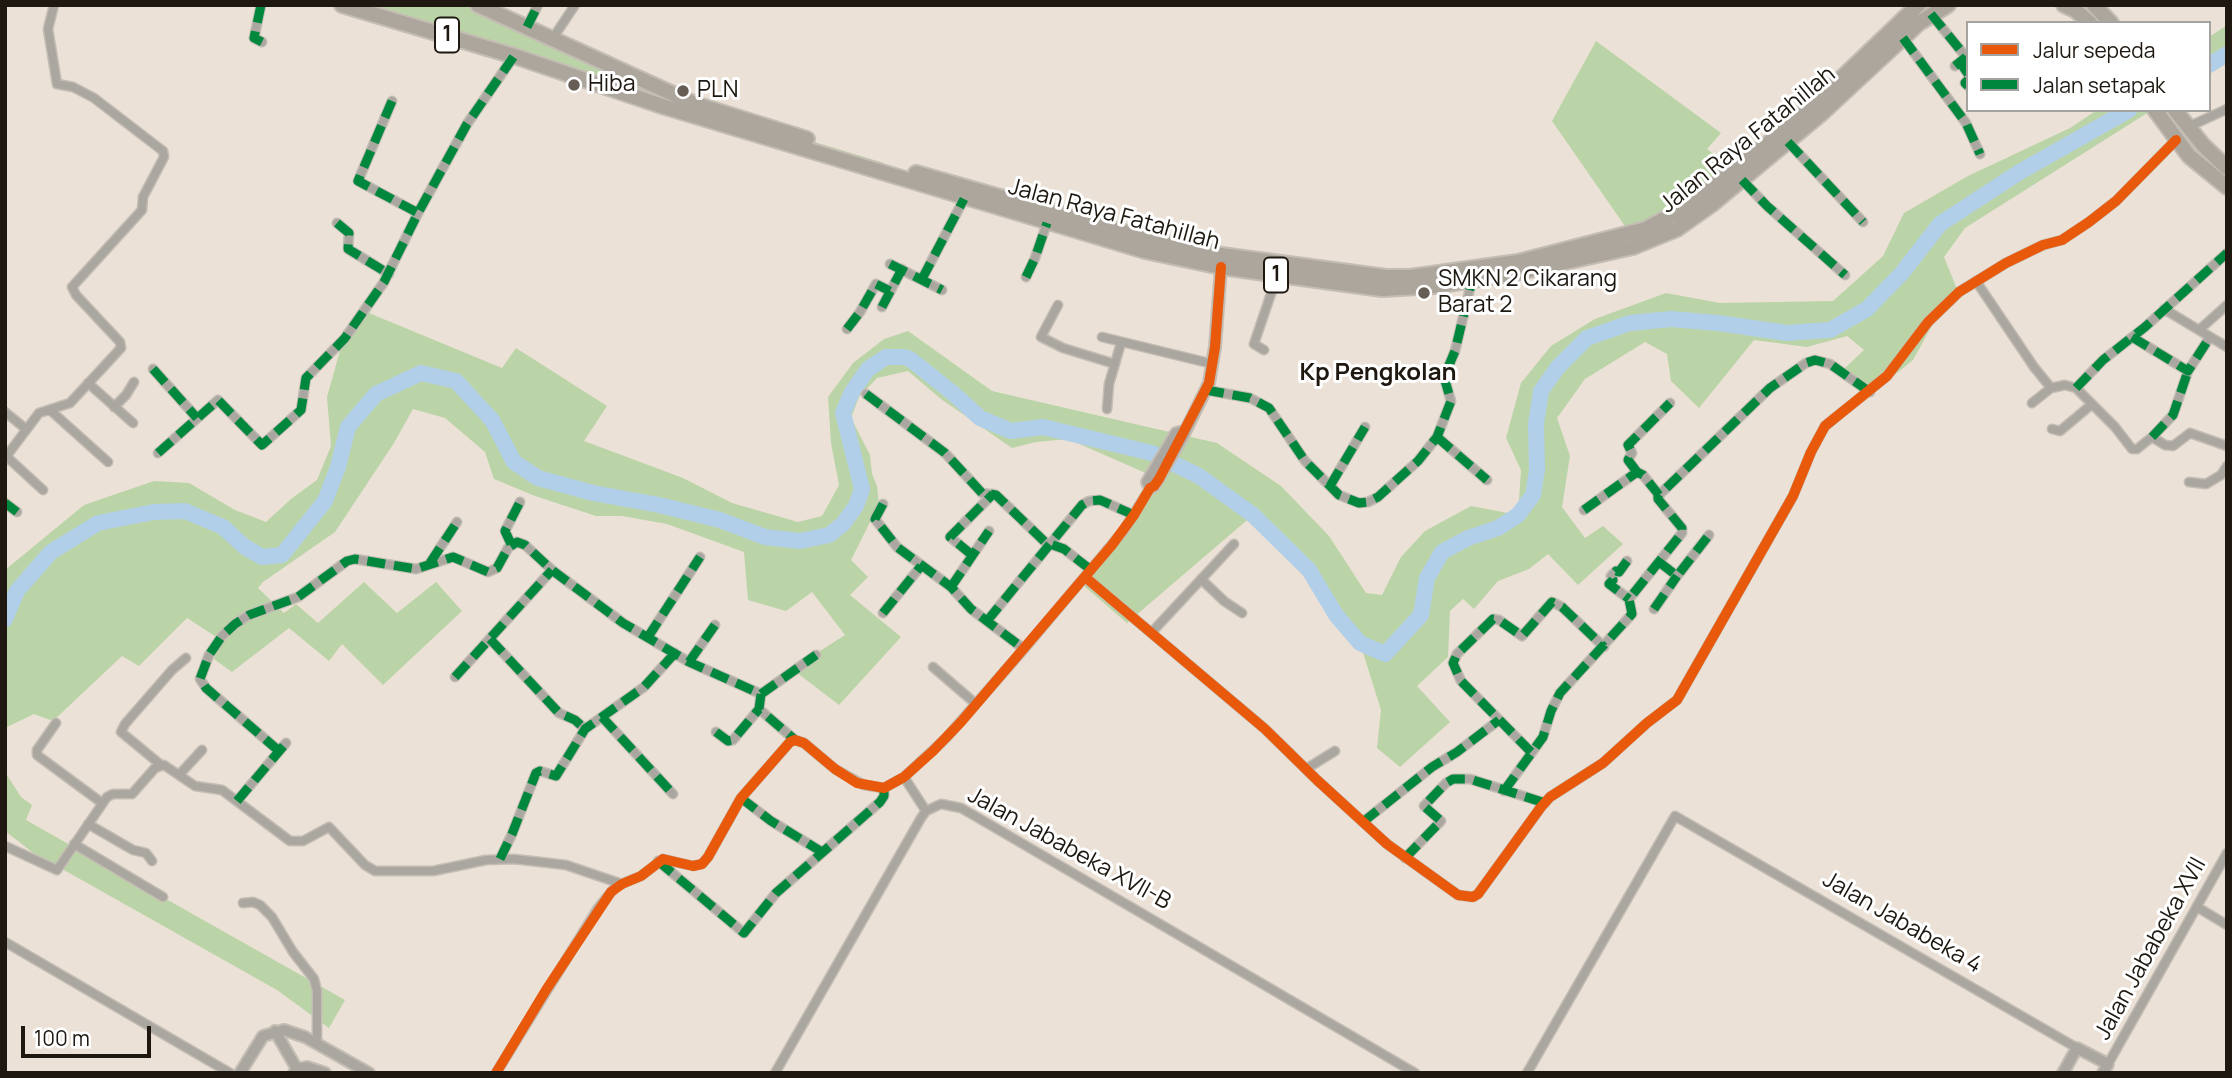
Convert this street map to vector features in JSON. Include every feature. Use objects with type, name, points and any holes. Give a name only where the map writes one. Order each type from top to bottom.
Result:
[{"type":"highway","name":"Jalan Raya Fatahillah","points":[[342,5],[379,11],[620,93],[1147,240],[1221,255],[1386,277],[1427,275],[1518,262],[1646,229],[1687,207],[1935,8]]},
{"type":"highway","name":"Jalan Raya Fatahillah","points":[[478,5],[712,111],[882,167],[964,198],[1146,251],[1221,267],[1382,289],[1409,289],[1472,280],[1620,250],[1658,238],[1693,219],[1742,180],[1935,8]]},
{"type":"highway","points":[[2064,5],[2088,21]]},
{"type":"highway","points":[[2094,5],[2109,21]]},
{"type":"highway","points":[[2177,112],[2227,168]]},
{"type":"highway","points":[[2157,114],[2201,168],[2227,187]]},
{"type":"street","points":[[43,490],[7,452],[39,413],[68,405],[122,345],[76,295],[72,287],[142,210],[143,198],[165,154],[94,98],[73,87],[57,84],[48,29],[54,5]]},
{"type":"street","points":[[261,5],[254,38],[262,42]]},
{"type":"street","points":[[527,27],[538,5]]},
{"type":"street","points":[[553,38],[575,5]]},
{"type":"street","points":[[1935,8],[1966,57],[1958,64],[1966,72]]},
{"type":"street","points":[[1903,38],[1966,123],[1980,154]]},
{"type":"street","points":[[158,453],[215,401],[220,400],[260,444],[301,410],[306,378],[345,338],[389,274],[418,213],[467,124],[514,56]]},
{"type":"street","points":[[392,101],[358,181],[418,213]]},
{"type":"street","points":[[2188,127],[2227,109]]},
{"type":"street","points":[[866,394],[944,453],[982,493],[993,494],[1045,542],[1064,549],[1152,632],[1265,729],[1405,858],[1458,895],[1473,897],[1478,894],[1550,797],[1610,758],[1677,699],[1793,496],[1825,426],[1887,376],[1935,314],[1959,292],[2035,248],[2062,240],[2089,222],[2116,201],[2176,140]]},
{"type":"street","points":[[1787,142],[1863,222]]},
{"type":"street","points":[[1742,180],[1844,275]]},
{"type":"street","points":[[922,279],[964,198]]},
{"type":"street","points":[[337,223],[349,233],[348,249],[389,274]]},
{"type":"street","points":[[1026,277],[1047,223]]},
{"type":"street","points":[[2076,388],[2103,360],[2227,253]]},
{"type":"street","points":[[890,264],[942,290]]},
{"type":"street","points":[[759,709],[795,740],[804,743],[850,779],[864,785],[884,788],[904,776],[940,744],[1088,574],[1134,515],[1206,390],[1213,363],[1221,267]]},
{"type":"street","points":[[882,307],[902,269]]},
{"type":"street","points":[[1264,350],[1254,344],[1278,276]]},
{"type":"street","points":[[1206,390],[1250,398],[1269,408],[1305,461],[1339,495],[1350,501],[1368,502],[1378,497],[1418,461],[1437,437],[1451,401],[1444,377],[1455,351],[1472,280]]},
{"type":"street","points":[[1976,281],[2051,388]]},
{"type":"street","points":[[847,329],[876,284],[890,291]]},
{"type":"street","points":[[1058,305],[1041,337],[1063,348],[1115,364]]},
{"type":"street","points":[[2199,330],[2227,305]]},
{"type":"street","points":[[2164,309],[2227,347]]},
{"type":"street","points":[[1102,337],[1213,363]]},
{"type":"street","points":[[2132,337],[2188,371]]},
{"type":"street","points":[[2032,403],[2051,388],[2065,385],[2076,388],[2109,420],[2132,449],[2137,449],[2163,428],[2173,415],[2188,371],[2210,337]]},
{"type":"street","points":[[1107,409],[1109,384],[1121,342]]},
{"type":"street","points":[[1659,495],[1770,388],[1805,363],[1815,360],[1830,365],[1871,391]]},
{"type":"street","points":[[153,369],[197,418]]},
{"type":"street","points":[[114,407],[134,382]]},
{"type":"street","points":[[88,383],[133,423]]},
{"type":"street","points":[[1629,599],[1683,530],[1658,499],[1659,495],[1628,460],[1632,453],[1628,445],[1670,403]]},
{"type":"street","points":[[2052,429],[2060,431],[2091,405]]},
{"type":"street","points":[[50,410],[108,462]]},
{"type":"street","points":[[5,412],[26,429]]},
{"type":"street","points":[[1330,486],[1365,427]]},
{"type":"street","points":[[2152,437],[2171,446],[2190,433],[2227,446]]},
{"type":"street","points":[[1437,437],[1487,480]]},
{"type":"street","points":[[2189,482],[2206,484],[2221,475],[2227,466]]},
{"type":"street","points":[[1584,510],[1637,472]]},
{"type":"street","points":[[972,555],[950,537],[993,494]]},
{"type":"street","points":[[987,621],[1082,505],[1090,501],[1106,502],[1134,515]]},
{"type":"street","points":[[511,544],[505,531],[520,502]]},
{"type":"street","points":[[5,503],[17,512]]},
{"type":"street","points":[[883,504],[875,520],[895,545],[951,587],[964,603],[1024,649]]},
{"type":"street","points":[[430,563],[457,522]]},
{"type":"street","points":[[951,587],[989,531]]},
{"type":"street","points":[[1654,609],[1709,535]]},
{"type":"street","points":[[279,751],[206,688],[200,679],[204,665],[222,636],[235,624],[249,615],[298,597],[347,561],[355,559],[416,569],[453,557],[488,572],[498,568],[511,544],[517,542],[525,545],[552,570],[610,614],[689,662],[761,694]]},
{"type":"street","points":[[1152,632],[1234,544]]},
{"type":"street","points":[[648,637],[700,556]]},
{"type":"street","points":[[1504,790],[1543,737],[1550,711],[1560,693],[1632,614],[1629,599],[1609,583],[1613,580],[1611,576],[1616,571],[1619,572],[1627,561]]},
{"type":"street","points":[[1659,562],[1677,576]]},
{"type":"street","points":[[883,612],[921,566]]},
{"type":"street","points":[[455,677],[552,570]]},
{"type":"street","points":[[1201,579],[1224,601],[1242,613]]},
{"type":"street","points":[[1531,752],[1461,681],[1453,663],[1457,654],[1491,620],[1499,620],[1522,636],[1549,604],[1555,602],[1604,647]]},
{"type":"street","points":[[689,662],[715,625]]},
{"type":"street","points":[[490,639],[559,713],[575,720],[585,729]]},
{"type":"street","points":[[499,859],[536,773],[540,771],[556,776],[585,729],[644,687],[675,653]]},
{"type":"street","points":[[716,732],[728,741],[733,740],[759,709],[761,694],[816,655]]},
{"type":"street","points":[[186,658],[172,670],[121,732],[161,765],[168,766],[200,788],[217,788],[284,838],[294,842],[303,841],[324,828],[333,830],[365,865],[375,871],[433,871],[499,859],[566,865],[622,884]]},
{"type":"street","points":[[933,667],[976,704]]},
{"type":"street","points":[[602,717],[673,794]]},
{"type":"street","points":[[1363,822],[1432,767],[1499,720]]},
{"type":"street","points":[[56,723],[37,750],[37,755],[102,803]]},
{"type":"street","points":[[496,1073],[598,908],[611,892],[641,876],[658,861],[670,860],[693,866],[702,864],[741,798],[790,742],[795,740]]},
{"type":"street","points":[[237,801],[285,743]]},
{"type":"street","points":[[179,775],[202,750]]},
{"type":"street","points":[[1306,769],[1335,751]]},
{"type":"street","points":[[5,846],[55,870],[61,866],[110,795],[132,794],[161,765]]},
{"type":"street","points":[[775,1073],[926,811],[904,776]]},
{"type":"street","points":[[1405,858],[1441,821],[1424,806],[1446,783],[1460,778],[1470,779],[1545,803]]},
{"type":"street","points":[[658,861],[744,933],[770,900],[880,802],[884,796],[884,788]]},
{"type":"street","points":[[741,798],[771,821],[822,852]]},
{"type":"street","name":"Jalan Jababeka XVII-B","points":[[926,811],[942,804],[961,808],[1415,1073]]},
{"type":"street","name":"Jalan Jababeka 4","points":[[1527,1073],[1675,816],[2077,1048],[2106,1068]]},
{"type":"street","points":[[88,824],[133,850],[146,853],[152,861]]},
{"type":"street","points":[[73,846],[163,897]]},
{"type":"street","name":"Jalan Jababeka XVII","points":[[2106,1068],[2227,853]]},
{"type":"street","points":[[243,903],[253,902],[260,905],[272,917],[293,952],[314,979],[317,990],[317,1043]]},
{"type":"street","points":[[2197,907],[2227,925]]},
{"type":"street","points":[[5,942],[230,1073]]},
{"type":"street","points":[[275,1031],[295,1071],[307,1067],[325,1073]]},
{"type":"street","points":[[240,1073],[262,1036],[275,1031],[294,1032],[369,1073]]},
{"type":"street","points":[[2063,1073],[2077,1048]]},
{"type":"green space","points":[[377,5],[478,5],[712,111],[884,163],[881,172],[378,9]]},
{"type":"green space","points":[[2227,25],[2227,63],[2211,73],[2211,36]]},
{"type":"green space","points":[[1596,41],[1721,133],[1707,149],[1730,167],[1680,205],[1627,229],[1552,121]]},
{"type":"green space","points":[[2094,112],[2149,112],[1965,228],[1944,257],[1959,294],[1934,322],[1913,360],[1875,391],[1845,368],[1864,350],[1847,336],[1807,347],[1754,340],[1699,408],[1671,381],[1667,354],[1645,342],[1585,379],[1557,418],[1570,456],[1562,507],[1585,538],[1603,526],[1623,544],[1578,585],[1548,554],[1529,569],[1498,581],[1474,609],[1463,599],[1450,611],[1448,657],[1417,686],[1450,722],[1400,767],[1377,748],[1381,710],[1360,643],[1335,614],[1309,570],[1253,515],[1127,623],[1084,586],[1130,526],[1157,478],[1068,439],[1036,442],[1012,448],[941,399],[908,371],[877,378],[859,397],[851,418],[870,455],[879,504],[851,560],[868,577],[850,595],[901,637],[839,705],[792,669],[845,635],[812,592],[786,611],[748,600],[744,552],[667,524],[622,516],[596,516],[494,479],[485,452],[445,418],[413,409],[394,443],[335,532],[258,588],[284,613],[296,604],[318,623],[364,582],[397,613],[436,582],[462,611],[383,685],[342,644],[329,661],[289,628],[232,672],[214,659],[221,640],[187,618],[139,666],[122,656],[53,721],[34,714],[5,728],[5,570],[84,505],[154,481],[189,483],[235,510],[266,522],[317,480],[331,446],[327,397],[343,340],[364,311],[502,368],[516,348],[607,406],[584,441],[683,478],[732,503],[798,522],[822,516],[839,485],[831,443],[828,397],[853,363],[884,339],[908,331],[992,391],[1217,443],[1281,486],[1329,536],[1366,593],[1382,595],[1401,557],[1425,531],[1471,506],[1518,515],[1521,470],[1506,438],[1521,383],[1551,346],[1595,319],[1666,293],[1720,303],[1833,301],[1883,256],[1904,213],[1968,176],[2070,128]]},
{"type":"green space","points":[[5,772],[21,797],[32,805],[26,820],[345,1000],[329,1028],[277,990],[32,852],[5,831]]},
{"type":"waterway","points":[[2211,64],[2227,54]]},
{"type":"waterway","points":[[5,619],[17,591],[51,552],[98,523],[154,512],[185,511],[223,527],[245,547],[262,557],[282,555],[325,501],[338,467],[348,427],[376,394],[421,373],[456,381],[492,420],[514,462],[538,478],[593,493],[720,520],[765,537],[800,541],[829,535],[843,524],[856,506],[862,489],[843,413],[852,392],[868,369],[886,357],[904,357],[954,394],[980,418],[1011,431],[1043,427],[1152,453],[1199,476],[1253,515],[1309,570],[1336,615],[1360,643],[1385,654],[1421,615],[1427,578],[1442,552],[1468,538],[1498,528],[1518,515],[1533,495],[1537,470],[1536,424],[1541,391],[1558,367],[1587,338],[1630,323],[1671,319],[1787,333],[1830,330],[1867,309],[1902,273],[1940,224],[2018,173],[2125,112]]},
{"type":"marked path","points":[[261,5],[254,38],[262,42]]},
{"type":"marked path","points":[[527,27],[538,5]]},
{"type":"marked path","points":[[1931,14],[1966,57],[1955,66]]},
{"type":"marked path","points":[[1903,38],[1966,123],[1980,154]]},
{"type":"marked path","points":[[158,453],[218,400],[262,445],[301,410],[306,378],[345,338],[384,282],[467,124],[514,56]]},
{"type":"marked path","points":[[1960,62],[1966,71]]},
{"type":"marked path","points":[[392,101],[358,181],[418,213]]},
{"type":"marked path","points":[[1788,142],[1863,222]]},
{"type":"marked path","points":[[1742,180],[1767,206],[1845,275]]},
{"type":"marked path","points":[[922,279],[964,199]]},
{"type":"marked path","points":[[337,223],[349,233],[348,249],[389,274]]},
{"type":"marked path","points":[[1026,277],[1047,223]]},
{"type":"marked path","points":[[2076,388],[2103,360],[2145,327],[2227,253]]},
{"type":"marked path","points":[[890,264],[942,290]]},
{"type":"marked path","points":[[882,307],[902,269]]},
{"type":"marked path","points":[[1206,390],[1250,398],[1269,408],[1305,461],[1339,495],[1359,503],[1368,502],[1378,497],[1418,461],[1437,437],[1451,401],[1444,377],[1455,351],[1472,280]]},
{"type":"marked path","points":[[847,329],[876,284],[890,291]]},
{"type":"marked path","points":[[2132,337],[2188,371],[2210,337]]},
{"type":"marked path","points":[[1504,791],[1543,737],[1560,693],[1632,614],[1629,599],[1682,533],[1682,528],[1658,496],[1770,388],[1806,363],[1815,360],[1830,364],[1870,392]]},
{"type":"marked path","points":[[153,369],[197,418]]},
{"type":"marked path","points":[[2152,437],[2173,415],[2188,371]]},
{"type":"marked path","points":[[866,394],[945,453],[982,493],[996,495],[1045,542],[1064,549],[1091,570]]},
{"type":"marked path","points":[[1637,472],[1628,460],[1632,453],[1628,445],[1670,403]]},
{"type":"marked path","points":[[1330,486],[1365,427]]},
{"type":"marked path","points":[[1437,437],[1487,480]]},
{"type":"marked path","points":[[1584,510],[1637,472],[1643,475],[1659,495]]},
{"type":"marked path","points":[[972,555],[950,537],[993,494]]},
{"type":"marked path","points":[[987,621],[1082,505],[1100,500],[1134,515]]},
{"type":"marked path","points":[[511,544],[505,531],[520,502]]},
{"type":"marked path","points":[[5,503],[17,512]]},
{"type":"marked path","points":[[883,504],[875,519],[897,547],[951,587],[971,609],[1024,649]]},
{"type":"marked path","points":[[430,563],[457,522]]},
{"type":"marked path","points":[[951,587],[989,531]]},
{"type":"marked path","points":[[1659,562],[1677,576],[1709,535]]},
{"type":"marked path","points":[[279,751],[206,688],[200,679],[209,655],[222,636],[235,624],[249,615],[298,597],[347,561],[355,559],[416,569],[453,557],[488,572],[497,568],[508,548],[517,542],[525,545],[552,570],[623,623],[689,662],[761,694],[759,709],[795,740]]},
{"type":"marked path","points":[[648,637],[700,557]]},
{"type":"marked path","points":[[1627,561],[1619,572],[1616,571],[1611,576],[1613,580],[1609,584],[1629,599]]},
{"type":"marked path","points":[[883,613],[921,566]]},
{"type":"marked path","points":[[455,677],[552,570]]},
{"type":"marked path","points":[[1654,609],[1677,576]]},
{"type":"marked path","points":[[1531,752],[1461,681],[1453,663],[1457,654],[1493,619],[1499,620],[1522,636],[1552,602],[1562,607],[1604,647]]},
{"type":"marked path","points":[[689,662],[715,625]]},
{"type":"marked path","points":[[490,639],[559,713],[575,720],[585,729]]},
{"type":"marked path","points":[[500,859],[536,773],[540,771],[556,776],[585,729],[644,687],[675,653]]},
{"type":"marked path","points":[[761,694],[816,655]]},
{"type":"marked path","points":[[716,732],[728,741],[733,740],[759,709]]},
{"type":"marked path","points":[[602,717],[673,794]]},
{"type":"marked path","points":[[1363,822],[1432,767],[1499,720]]},
{"type":"marked path","points":[[237,801],[286,743]]},
{"type":"marked path","points":[[1405,858],[1441,821],[1424,806],[1453,779],[1470,779],[1545,803]]},
{"type":"marked path","points":[[658,861],[744,933],[776,893],[880,802],[884,796],[884,788]]},
{"type":"marked path","points":[[741,798],[771,821],[822,852]]},
{"type":"cycle path","points":[[1085,577],[1265,729],[1387,844],[1458,895],[1473,897],[1478,894],[1550,797],[1603,763],[1677,700],[1793,496],[1825,426],[1887,376],[1928,322],[1959,292],[2006,263],[2043,245],[2062,240],[2089,222],[2116,201],[2176,140]]},
{"type":"cycle path","points":[[496,1073],[546,990],[611,892],[641,876],[663,859],[693,866],[702,864],[741,798],[790,742],[795,740],[804,743],[857,783],[884,788],[904,777],[961,722],[1112,545],[1150,488],[1159,479],[1209,383],[1215,347],[1221,267]]},
{"type":"place","name":"Hiba","points":[[574,85]]},
{"type":"place","name":"PLN","points":[[683,91]]},
{"type":"place","name":"SMKN 2 Cikarang Barat 2","points":[[1424,293]]},
{"type":"district","name":"Kp Pengkolan","points":[[1378,373]]}]
